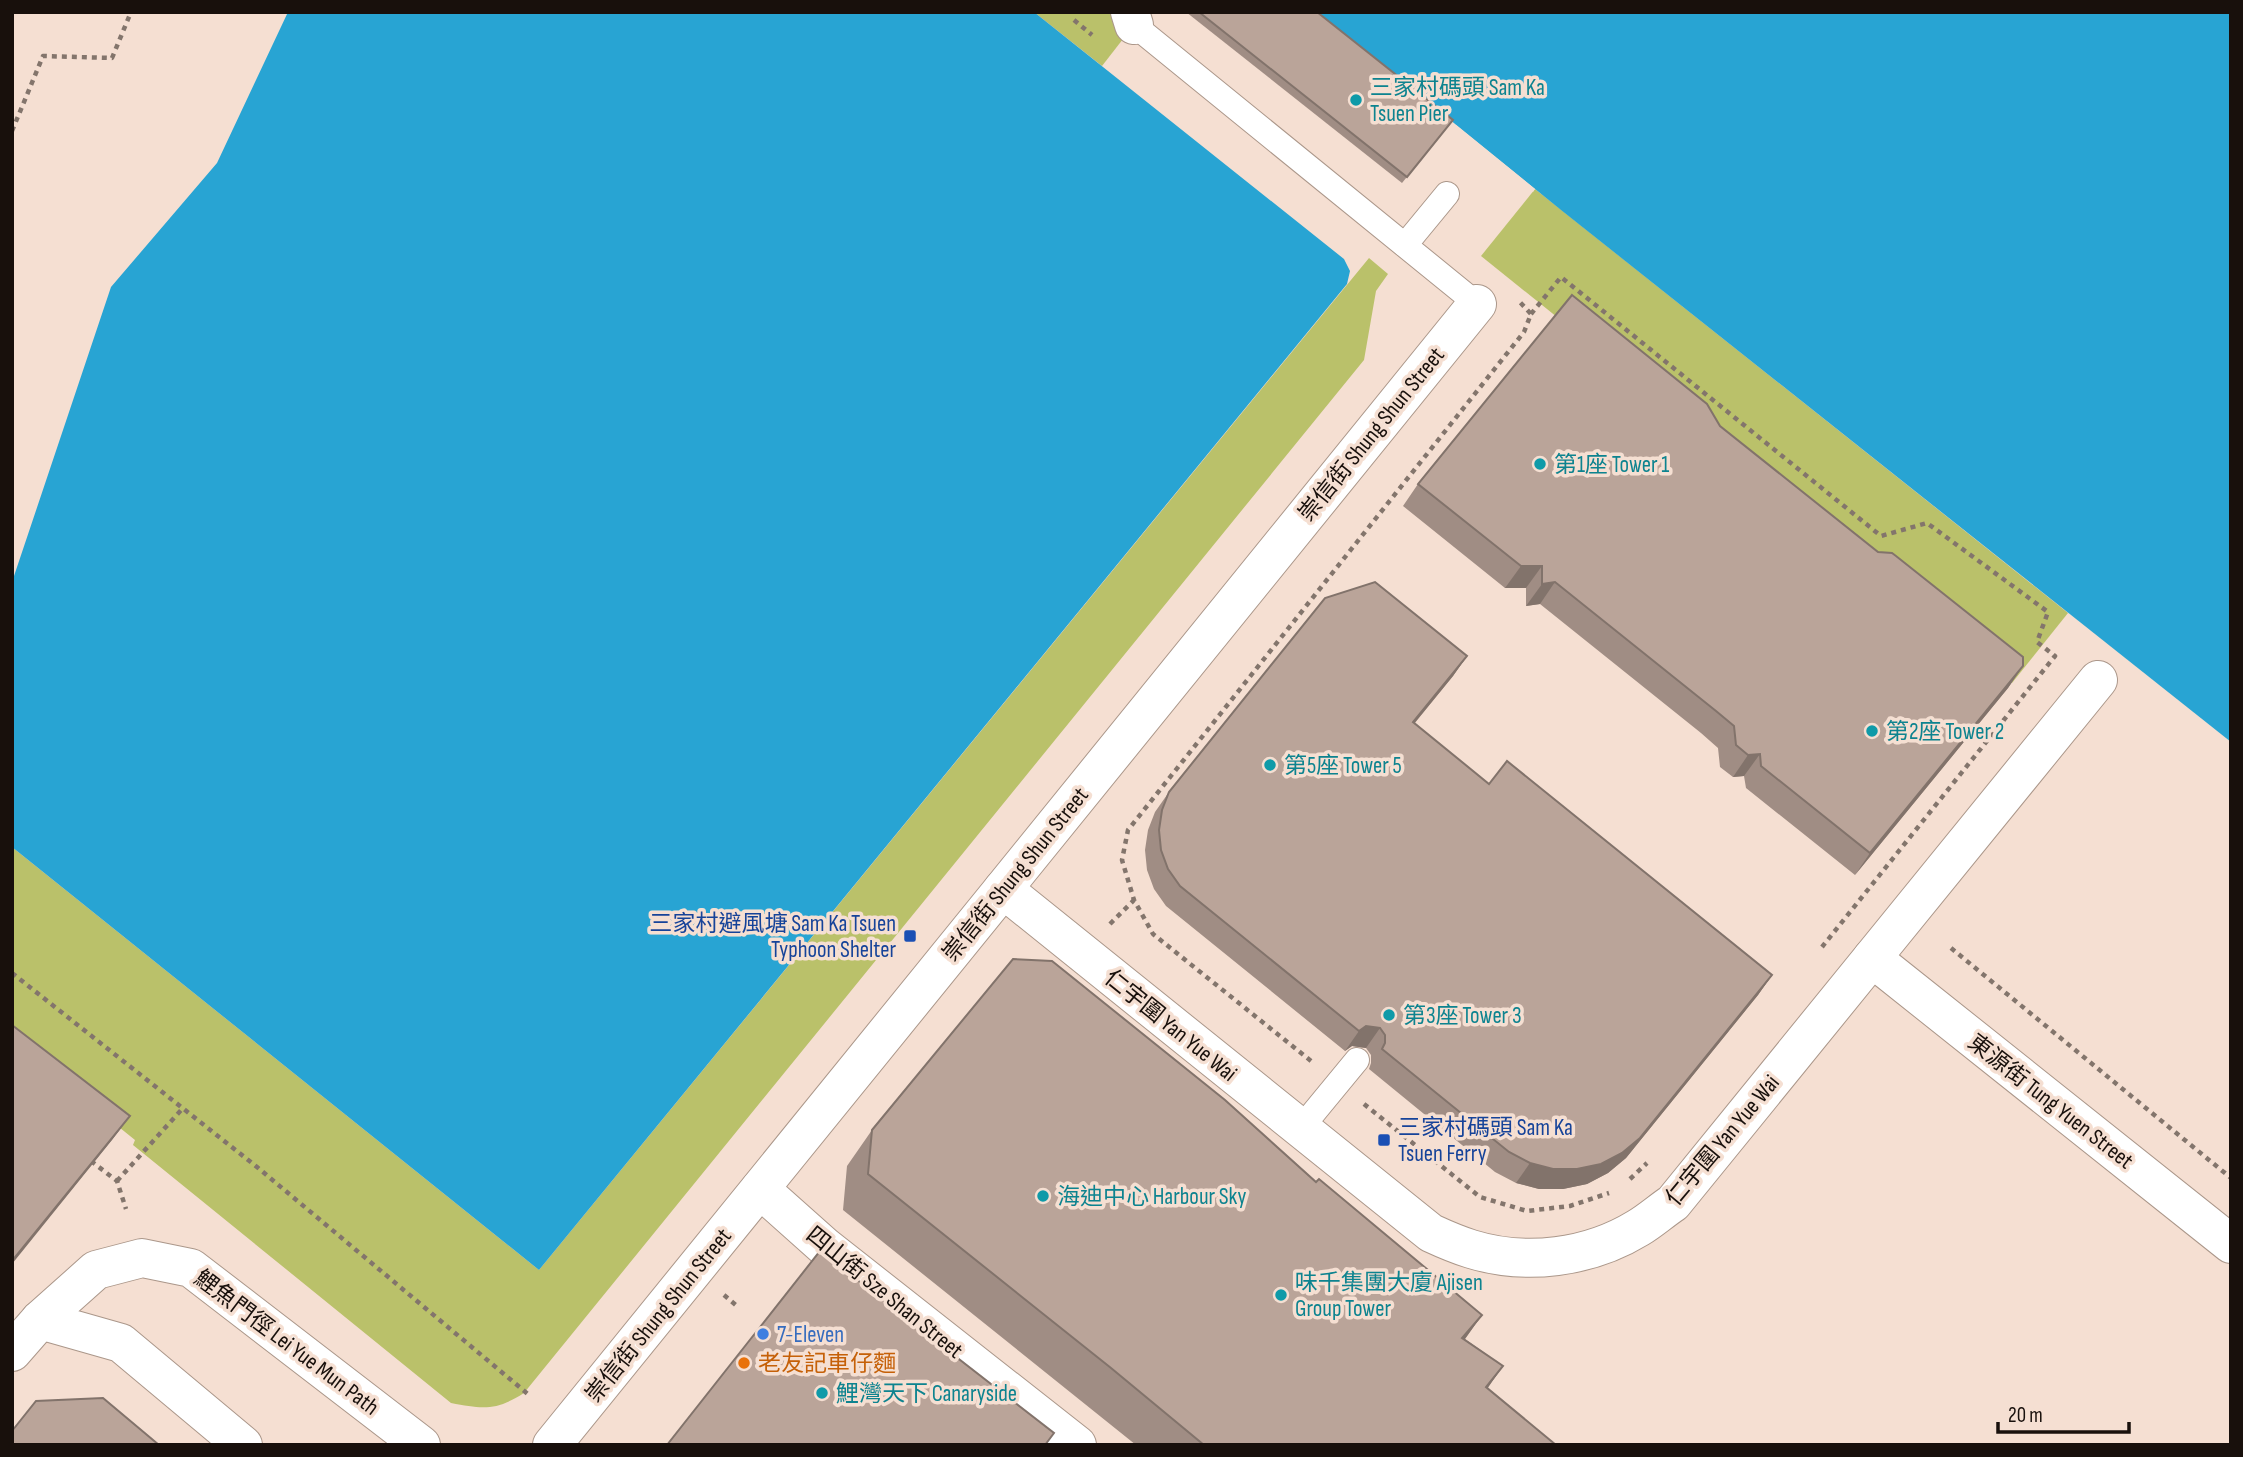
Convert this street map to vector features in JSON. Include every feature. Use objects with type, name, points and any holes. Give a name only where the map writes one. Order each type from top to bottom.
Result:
[{"type":"street","name":"崇信街 Shung Shun Street","points":[[552,1445],[1477,304]]},
{"type":"street","name":"仁宇圍 Yan Yue Wai","points":[[1003,889],[1431,1233],[1471,1250],[1513,1258],[1557,1257],[1599,1247],[1639,1228],[1673,1203],[2098,680]]},
{"type":"street","name":"東源街 Tung Yuen Street","points":[[1872,958],[2231,1244]]},
{"type":"street","name":"四山街 Sze Shan Street","points":[[760,1189],[824,1245],[1077,1445]]},
{"type":"street","name":"鯉魚門徑 Lei Yue Mun Path","points":[[12,1352],[40,1320],[96,1270],[142,1258],[191,1268],[421,1445]]},
{"type":"street","points":[[40,1320],[121,1343],[243,1445]]},
{"type":"lane","points":[[1132,19],[1477,304]]},
{"type":"lane","points":[[1405,245],[1447,194]]},
{"type":"lane","points":[[1301,1129],[1357,1060]]},
{"type":"path","points":[[12,131],[43,56],[112,58],[131,12]]},
{"type":"path","points":[[1617,1190],[1570,1206],[1527,1211],[1480,1197],[1153,934],[1134,900],[1122,860],[1128,830],[1524,332],[1531,314],[1561,277],[1881,536],[1927,523],[2048,612],[2037,642],[2055,656],[1815,956]]},
{"type":"path","points":[[1513,293],[1531,314]]},
{"type":"path","points":[[1951,948],[2231,1178]]},
{"type":"path","points":[[12,973],[257,1167],[529,1395]]},
{"type":"path","points":[[117,1181],[183,1108]]},
{"type":"path","points":[[85,1156],[117,1181],[126,1209]]},
{"type":"path","name":"仁宇圍 Yan Yue Wai","points":[[1626,1182],[1654,1158]]},
{"type":"green space","points":[[1034,12],[1144,12],[1102,66]]},
{"type":"green space","points":[[1535,189],[2068,613],[2012,683],[1481,256]]},
{"type":"green space","points":[[1369,258],[1388,274],[1376,291],[1364,360],[524,1393],[514,1399],[489,1407],[451,1403],[133,1145],[135,1140],[12,1041],[12,847],[539,1270]]},
{"type":"water","points":[[288,12],[1034,12],[1344,259],[1350,271],[1347,284],[539,1270],[12,847],[12,582],[111,287],[217,163]]},
{"type":"water","points":[[1317,12],[2231,12],[2231,742],[1561,210]]},
{"type":"pier","points":[[1456,125],[1535,189],[1533,192],[1454,127]]},
{"type":"building","name":"三家村碼頭 Sam Ka Tsuen Pier","points":[[1199,12],[1317,12],[1453,120],[1407,177]]},
{"type":"building","points":[[1572,295],[1707,404],[1720,426],[1878,552],[1892,553],[2023,657],[2023,666],[1870,853],[1761,766],[1760,754],[1748,755],[1736,745],[1734,726],[1716,711],[1555,582],[1542,584],[1542,566],[1521,566],[1418,484]]},
{"type":"building","points":[[1375,582],[1467,656],[1413,722],[1489,784],[1507,761],[1772,975],[1640,1138],[1622,1153],[1601,1164],[1577,1169],[1553,1169],[1530,1163],[1509,1152],[1382,1049],[1385,1035],[1380,1028],[1366,1026],[1359,1031],[1180,886],[1168,869],[1161,850],[1159,830],[1162,810],[1169,792],[1325,598]]},
{"type":"building","points":[[1013,959],[1052,961],[1225,1100],[1316,1182],[1319,1179],[1482,1315],[1462,1338],[1503,1366],[1486,1387],[1556,1445],[1204,1445],[868,1174],[872,1130]]},
{"type":"building","points":[[12,1025],[130,1116],[12,1261]]},
{"type":"building","name":"鯉灣天下 Canaryside","points":[[820,1251],[1054,1433],[1045,1445],[667,1445]]},
{"type":"building","points":[[103,1398],[159,1445],[12,1445],[12,1431],[36,1401]]},
{"type":"place","name":"三家村碼頭 Sam Ka Tsuen Pier","points":[[1356,100]]},
{"type":"place","name":"第1座 Tower 1","points":[[1540,464]]},
{"type":"place","name":"第2座 Tower 2","points":[[1872,731]]},
{"type":"place","name":"第5座 Tower 5","points":[[1270,765]]},
{"type":"place","name":"三家村避風塘 Sam Ka Tsuen Typhoon Shelter","points":[[910,936]]},
{"type":"place","name":"第3座 Tower 3","points":[[1389,1015]]},
{"type":"place","name":"三家村碼頭 Sam Ka Tsuen Ferry","points":[[1384,1140]]},
{"type":"place","name":"海迪中心 Harbour Sky","points":[[1043,1196]]},
{"type":"place","name":"味千集團大廈 Ajisen Group Tower","points":[[1281,1295]]},
{"type":"place","name":"7-Eleven","points":[[763,1334]]},
{"type":"place","name":"老友記車仔麵","points":[[744,1363]]},
{"type":"place","name":"鯉灣天下 Canaryside","points":[[822,1393]]}]
